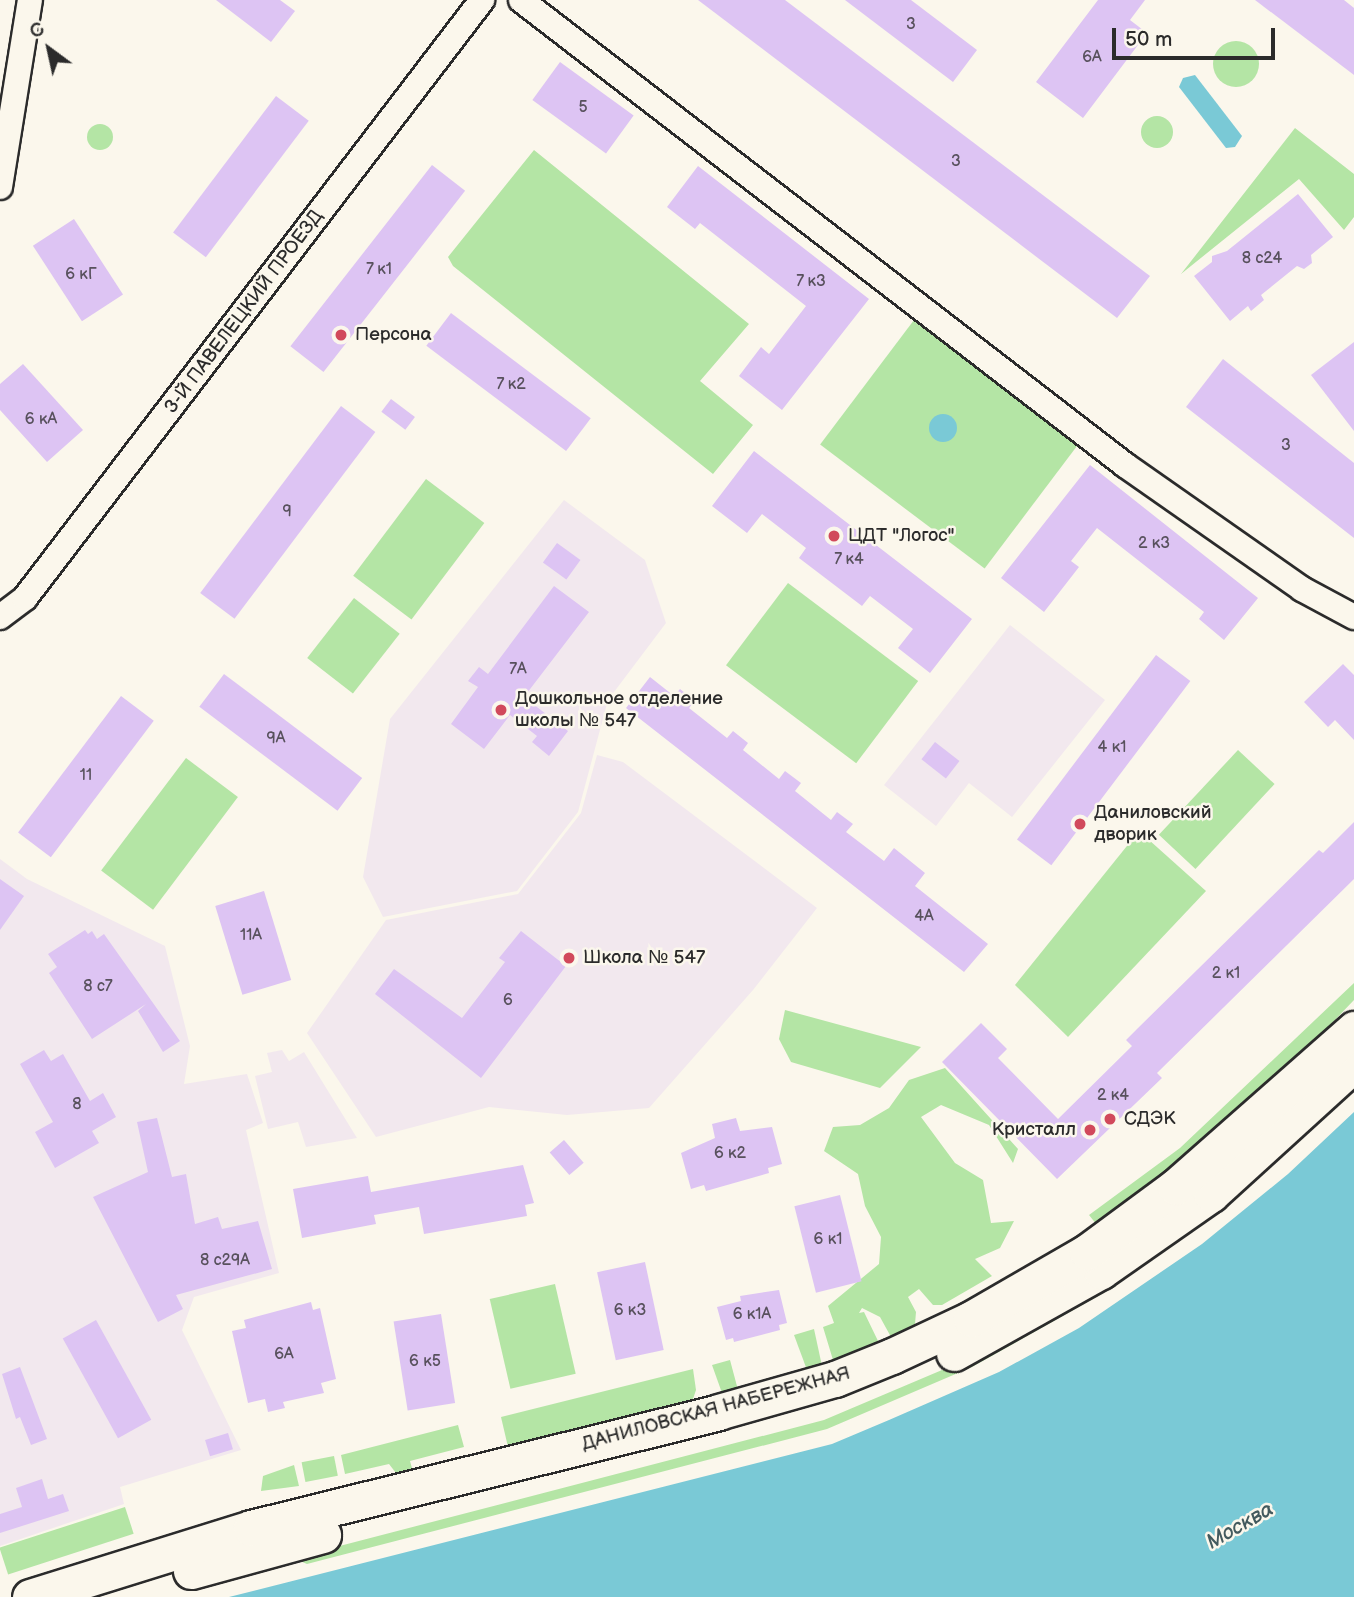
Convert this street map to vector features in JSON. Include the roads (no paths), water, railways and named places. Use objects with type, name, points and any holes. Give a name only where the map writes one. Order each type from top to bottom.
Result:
[{"type":"main road","name":"ДАНИЛОВСКАЯ НАБЕРЕЖНАЯ","points":[[30,1597],[251,1528],[718,1412],[835,1379],[892,1356],[971,1319],[1094,1247],[1186,1178],[1354,1029]]},
{"type":"main road","name":"ДАНИЛОВСКАЯ НАБЕРЕЖНАЯ","points":[[108,1597],[258,1551],[841,1401],[911,1374],[1028,1315],[1125,1255],[1211,1194],[1354,1064]]},
{"type":"street","points":[[0,187],[30,0]]},
{"type":"street","name":"3-Й ПАВЕЛЕЦКИЙ ПРОЕЗД","points":[[0,617],[24,598],[482,0]]},
{"type":"street","points":[[521,0],[1125,465],[1302,589],[1354,617]]},
{"type":"water","points":[[1195,75],[1242,136],[1235,147],[1226,148],[1179,87],[1183,78]]},
{"type":"water","points":[[943,414],[953,418],[957,428],[953,438],[943,442],[933,438],[929,428],[933,418]]},
{"type":"water","name":"Москва","points":[[1354,1112],[1354,1597],[229,1597],[832,1444],[889,1420],[999,1372],[1079,1328],[1202,1244],[1288,1174]]},
{"type":"place","name":"Персона","points":[[341,335]]},
{"type":"place","name":"ЦДТ \"Логос\"","points":[[834,536]]},
{"type":"place","name":"Дошкольное отделение школы № 547","points":[[501,710]]},
{"type":"place","name":"Даниловский дворик","points":[[1080,824]]},
{"type":"place","name":"Школа № 547","points":[[569,958]]},
{"type":"place","name":"СДЭК","points":[[1110,1119]]},
{"type":"place","name":"Кристалл","points":[[1090,1130]]}]
